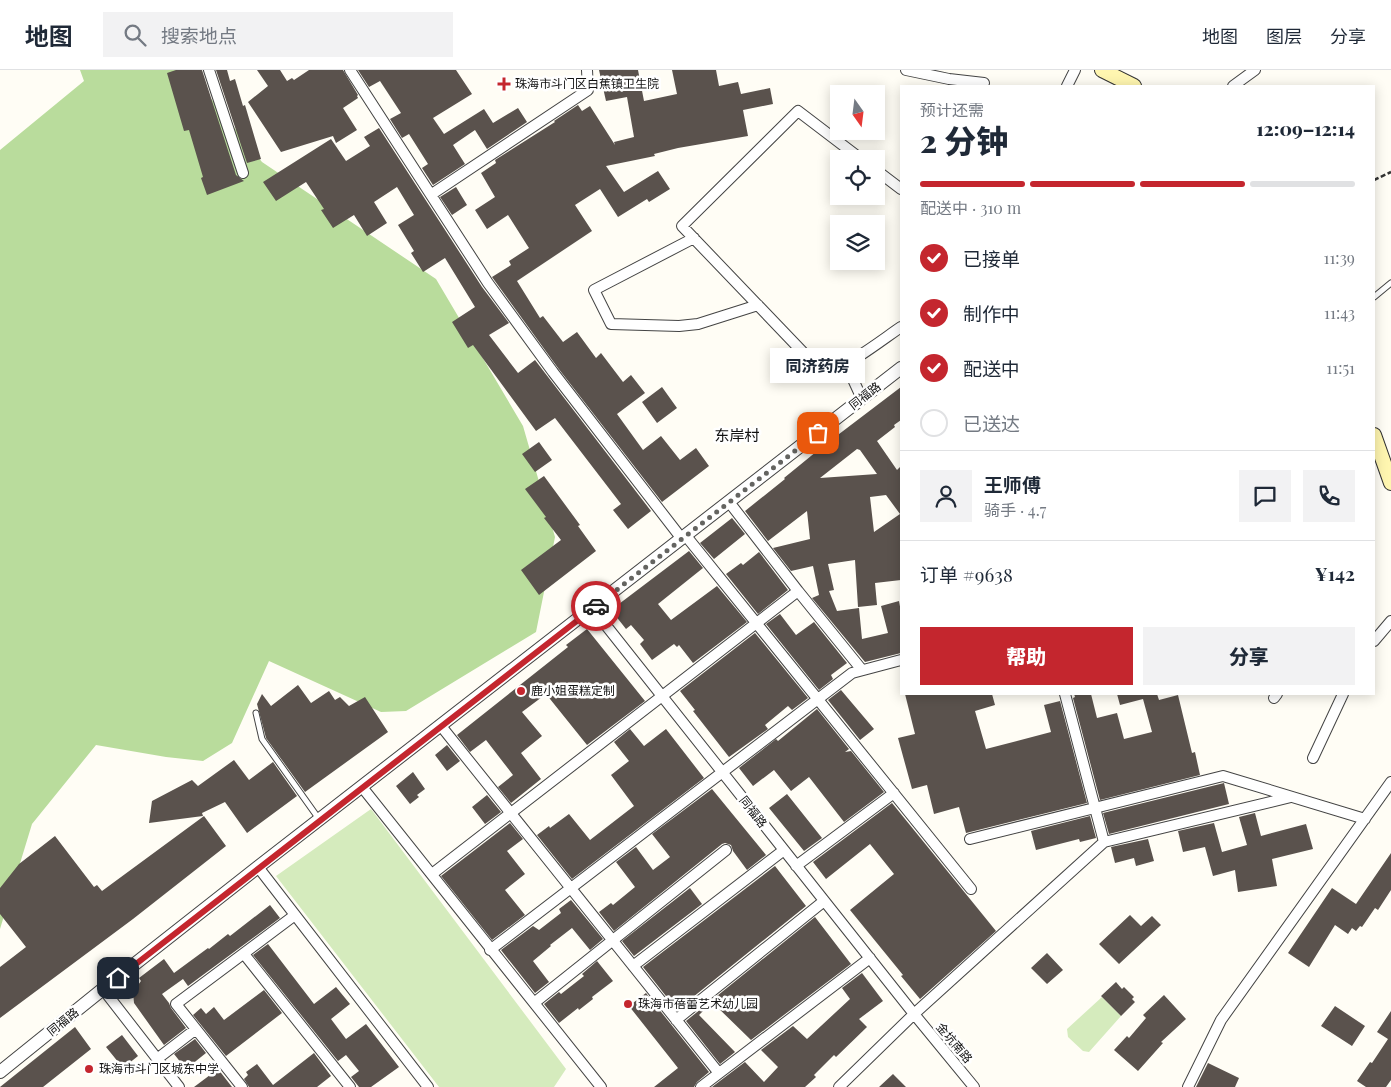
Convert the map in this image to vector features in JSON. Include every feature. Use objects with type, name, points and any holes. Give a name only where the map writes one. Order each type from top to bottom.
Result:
[{"type":"main road","points":[[1102,70],[1132,85]]},
{"type":"main road","points":[[1375,438],[1391,483]]},
{"type":"street","points":[[209,70],[243,173]]},
{"type":"street","points":[[350,70],[488,283],[553,372],[684,538],[756,622],[971,889]]},
{"type":"street","points":[[432,194],[588,90],[587,70]]},
{"type":"street","points":[[906,70],[949,79],[984,83]]},
{"type":"street","points":[[1068,85],[1075,70]]},
{"type":"street","points":[[1234,85],[1255,70]]},
{"type":"street","points":[[849,150],[798,111],[682,226],[818,368],[824,370],[835,369],[846,364],[900,328]]},
{"type":"street","points":[[885,177],[900,188]]},
{"type":"street","points":[[694,238],[594,290],[611,324],[680,326],[698,324],[758,305]]},
{"type":"street","points":[[846,364],[862,399]]},
{"type":"street","name":"同福路","points":[[0,1072],[102,989],[258,867],[593,609],[900,369]]},
{"type":"street","points":[[729,502],[862,670]]},
{"type":"street","points":[[432,874],[798,591]]},
{"type":"street","name":"同福路","points":[[593,609],[914,1014]]},
{"type":"street","points":[[1377,628],[1391,621]]},
{"type":"street","points":[[490,950],[852,673],[900,660]]},
{"type":"street","points":[[1065,695],[1104,842]]},
{"type":"street","points":[[1313,758],[1343,695]]},
{"type":"street","points":[[441,726],[718,1072]]},
{"type":"street","points":[[970,839],[1223,776],[1365,819]]},
{"type":"street","points":[[1188,1087],[1221,1020],[1365,819],[1387,795],[1391,782]]},
{"type":"street","points":[[362,787],[601,1087]]},
{"type":"street","points":[[796,866],[894,793]]},
{"type":"street","points":[[839,1087],[914,1014],[1104,842],[1291,796]]},
{"type":"street","points":[[534,1004],[726,850]]},
{"type":"street","points":[[633,966],[784,850]]},
{"type":"street","points":[[258,867],[428,1087]]},
{"type":"street","points":[[676,1020],[824,901]]},
{"type":"street","points":[[242,1087],[176,1004],[295,915]]},
{"type":"street","points":[[244,954],[350,1087]]},
{"type":"street","points":[[701,1087],[718,1072],[870,958]]},
{"type":"street","points":[[102,989],[179,1087]]},
{"type":"street","name":"金坑南路","points":[[914,1014],[974,1087]]},
{"type":"street","points":[[157,1059],[196,1029]]},
{"type":"lane","points":[[1375,296],[1391,283]]},
{"type":"lane","points":[[256,713],[262,740],[319,820]]},
{"type":"path","points":[[1375,180],[1391,172]]},
{"type":"green space","points":[[80,70],[188,70],[262,162],[436,279],[523,426],[555,537],[536,632],[406,711],[381,712],[269,661],[232,743],[203,761],[166,757],[96,745],[32,824],[0,929],[0,150],[84,81]]},
{"type":"green space","points":[[371,809],[566,1069],[554,1087],[439,1087],[276,876]]},
{"type":"green space","points":[[1102,997],[1121,1016],[1089,1052],[1083,1051],[1068,1037],[1067,1029]]},
{"type":"building","points":[[176,70],[202,70],[236,175],[244,181],[207,195],[189,130],[184,131],[167,73]]},
{"type":"building","points":[[216,70],[227,70],[230,81],[235,79],[261,159],[247,163]]},
{"type":"building","points":[[257,70],[280,70],[287,81],[292,78],[294,80],[309,70],[343,70],[358,95],[358,98],[343,108],[357,130],[336,143],[333,136],[281,152],[248,102],[268,86]]},
{"type":"building","points":[[358,70],[456,70],[472,94],[433,118],[444,134],[484,109],[493,123],[518,108],[527,122],[487,149],[475,130],[453,145],[465,164],[433,185],[422,168],[428,164],[409,134],[402,138],[390,119],[401,113],[380,81],[369,87]]},
{"type":"building","points":[[599,70],[638,70],[644,101],[677,94],[672,70],[716,70],[719,86],[738,82],[741,94],[770,88],[773,104],[743,110],[748,136],[678,148],[654,154],[655,156],[606,166],[624,192],[658,171],[670,189],[649,202],[647,199],[618,217],[600,189],[575,205],[592,231],[517,281],[540,318],[543,316],[563,342],[577,332],[596,358],[601,353],[623,382],[631,375],[645,393],[617,414],[643,450],[661,436],[680,460],[696,448],[709,466],[662,502],[558,368],[492,277],[511,265],[509,261],[529,248],[508,215],[487,229],[475,210],[495,197],[481,173],[496,163],[495,160],[578,105],[582,111],[590,106],[615,145],[614,142],[634,137],[627,97],[606,101]]},
{"type":"building","points":[[379,128],[482,287],[509,323],[489,335],[518,373],[535,360],[651,511],[628,529],[613,510],[621,504],[555,418],[536,431],[473,345],[468,348],[452,322],[475,307],[445,258],[423,272],[411,253],[414,251],[398,225],[414,215],[397,187],[374,202],[387,223],[367,236],[354,215],[333,228],[321,210],[324,209],[306,182],[276,201],[263,182],[331,139],[346,161],[370,146],[364,137]]},
{"type":"building","points":[[456,187],[467,205],[452,215],[440,197]]},
{"type":"building","points":[[662,387],[677,408],[657,423],[642,402]]},
{"type":"building","points":[[900,388],[900,421],[877,441],[897,470],[900,467],[900,514],[900,580],[875,583],[877,605],[858,607],[855,560],[828,564],[834,590],[829,591],[837,611],[859,608],[862,639],[888,633],[881,606],[899,601],[900,653],[865,662],[812,598],[819,595],[813,566],[791,571],[773,548],[810,539],[807,511],[768,541],[745,511],[784,478]],"holes":[[[857,449],[860,450],[877,474],[820,478]],[[886,495],[900,514],[874,532],[870,497]]]},
{"type":"building","points":[[539,442],[552,460],[535,472],[522,454]]},
{"type":"building","points":[[544,476],[580,525],[578,526],[596,551],[539,595],[521,570],[561,540],[525,489]]},
{"type":"building","points":[[732,518],[745,534],[714,559],[700,543]]},
{"type":"building","points":[[689,551],[703,568],[658,604],[671,620],[717,586],[747,622],[693,663],[679,645],[677,647],[674,644],[652,660],[640,644],[644,640],[631,625],[626,629],[611,610]]},
{"type":"building","points":[[759,552],[788,590],[758,614],[726,574],[741,563],[743,565]]},
{"type":"building","points":[[780,614],[796,635],[814,622],[847,663],[831,675],[833,679],[819,690],[766,624]]},
{"type":"building","points":[[587,629],[645,701],[587,745],[546,694],[522,712],[542,736],[521,753],[541,779],[511,803],[498,787],[513,775],[486,740],[470,752],[457,735],[568,647],[566,645]]},
{"type":"building","points":[[755,633],[808,698],[792,710],[788,706],[765,725],[768,729],[729,757],[680,691]]},
{"type":"building","points":[[298,685],[311,703],[329,691],[335,700],[340,697],[349,706],[365,697],[388,732],[305,792],[266,738],[257,704],[262,694],[271,706]]},
{"type":"building","points":[[841,690],[874,729],[860,740],[828,700]]},
{"type":"building","points":[[905,695],[992,695],[995,705],[975,711],[986,749],[1051,732],[1044,705],[1060,701],[1087,803],[966,833],[959,807],[934,814],[927,785],[912,789],[898,738],[915,734]]},
{"type":"building","points":[[1074,695],[1091,695],[1097,718],[1117,713],[1124,739],[1152,732],[1143,699],[1120,705],[1117,695],[1157,695],[1159,700],[1178,695],[1192,753],[1195,752],[1200,775],[1100,800],[1073,698]]},
{"type":"building","points":[[817,709],[849,749],[845,752],[851,751],[884,792],[844,822],[809,777],[791,791],[774,770],[753,786],[739,768],[776,739],[778,741]]},
{"type":"building","points":[[630,729],[644,746],[666,729],[704,778],[572,879],[537,835],[569,814],[590,840],[634,806],[611,775],[629,761],[614,742]]},
{"type":"building","points":[[447,745],[460,761],[447,771],[435,755]]},
{"type":"building","points":[[234,760],[249,780],[273,762],[297,796],[247,833],[225,802],[202,813],[203,816],[149,823],[152,801],[192,780],[198,786]]},
{"type":"building","points":[[413,772],[425,789],[410,804],[396,786]]},
{"type":"building","points":[[1224,783],[1229,804],[1109,834],[1103,813]]},
{"type":"building","points":[[712,789],[766,855],[747,870],[733,851],[731,845],[722,844],[614,931],[599,912],[611,903],[613,905],[635,887],[616,862],[636,847],[653,870],[670,857],[652,834]]},
{"type":"building","points":[[787,794],[822,838],[804,851],[769,808]]},
{"type":"building","points":[[487,795],[501,812],[485,824],[472,807]]},
{"type":"building","points":[[892,803],[996,931],[920,999],[850,910],[894,874],[870,844],[826,879],[813,862]]},
{"type":"building","points":[[1255,813],[1261,836],[1306,824],[1313,849],[1272,859],[1277,886],[1238,892],[1235,870],[1213,876],[1205,847],[1183,852],[1178,831],[1214,823],[1222,852],[1247,845],[1239,817]]},
{"type":"building","points":[[204,816],[226,846],[133,919],[0,1018],[0,967],[26,947],[0,914],[0,888],[19,864],[55,836],[94,887],[97,885],[102,891]]},
{"type":"building","points":[[1090,816],[1096,838],[1080,842],[1079,839],[1036,850],[1031,831]]},
{"type":"building","points":[[510,823],[523,839],[507,851],[525,874],[505,890],[525,915],[492,940],[441,876]]},
{"type":"building","points":[[1148,839],[1154,861],[1136,866],[1134,858],[1115,863],[1111,847]]},
{"type":"building","points":[[1391,853],[1391,890],[1378,910],[1375,908],[1362,927],[1360,926],[1356,931],[1352,928],[1348,934],[1335,925],[1309,967],[1288,953],[1332,888],[1356,904]]},
{"type":"building","points":[[775,866],[806,906],[677,1010],[643,967]]},
{"type":"building","points":[[690,888],[702,904],[634,956],[622,941]]},
{"type":"building","points":[[571,900],[603,939],[590,950],[572,928],[550,945],[533,961],[549,982],[535,993],[501,950],[533,926],[539,930],[561,913],[559,909]]},
{"type":"building","points":[[270,905],[280,918],[188,986],[183,979],[162,994],[186,1028],[164,1045],[134,1003],[133,992],[141,981],[139,978],[164,959],[174,973],[228,934],[230,936]]},
{"type":"building","points":[[1130,915],[1141,926],[1152,916],[1161,925],[1119,964],[1099,944]]},
{"type":"building","points":[[815,917],[851,964],[751,1040],[712,1002],[699,1015],[735,1052],[720,1064],[686,1021]]},
{"type":"building","points":[[268,944],[314,1004],[336,987],[350,1004],[331,1019],[346,1039],[366,1024],[399,1067],[371,1087],[359,1087],[351,1077],[359,1071],[346,1055],[338,1061],[253,955]]},
{"type":"building","points":[[1047,953],[1063,970],[1047,984],[1031,968]]},
{"type":"building","points":[[597,961],[613,981],[579,1010],[578,1008],[559,1023],[544,1004],[559,992],[561,994],[584,976],[582,974]]},
{"type":"building","points":[[862,973],[883,1001],[859,1019],[867,1027],[836,1057],[834,1055],[805,1087],[712,1087],[745,1062],[764,1082],[778,1067],[761,1050],[793,1026],[807,1039],[850,999],[842,988]]},
{"type":"building","points":[[1116,982],[1122,989],[1124,987],[1134,997],[1132,999],[1135,1002],[1121,1016],[1101,996]]},
{"type":"building","points":[[264,990],[282,1013],[226,1056],[193,1015],[201,1008],[206,1014],[214,1007],[224,1020]]},
{"type":"building","points":[[646,993],[709,1072],[694,1087],[654,1087],[678,1068],[629,1006]]},
{"type":"building","points":[[1164,995],[1186,1019],[1161,1042],[1163,1043],[1138,1071],[1114,1050],[1127,1036],[1129,1038],[1146,1018],[1143,1015]]},
{"type":"building","points":[[1335,1006],[1365,1026],[1352,1046],[1321,1026]]},
{"type":"building","points":[[1391,1011],[1391,1080],[1386,1087],[1366,1087],[1357,1081],[1388,1039],[1377,1032]]},
{"type":"building","points":[[75,1027],[91,1049],[43,1087],[0,1087]]},
{"type":"building","points":[[122,1035],[138,1056],[123,1068],[106,1047]]},
{"type":"building","points":[[195,1039],[206,1053],[186,1069],[174,1054]]},
{"type":"building","points":[[314,1053],[331,1076],[317,1087],[249,1087],[244,1079],[248,1075],[246,1072],[257,1064],[273,1085]]},
{"type":"building","points":[[1208,1063],[1239,1078],[1235,1087],[1196,1087]]},
{"type":"building","points":[[218,1069],[232,1087],[194,1087]]},
{"type":"building","points":[[893,1074],[906,1087],[879,1087]]},
{"type":"way so far","points":[[596,606],[818,433]]},
{"type":"place","name":"珠海市斗门区白蕉镇卫生院","points":[[504,84]]},
{"type":"place","name":"同济药房","points":[[818,433]]},
{"type":"place","name":"鹿小姐蛋糕定制","points":[[521,691]]},
{"type":"place","name":"珠海市蓓蕾艺术幼儿园","points":[[628,1004]]},
{"type":"place","name":"珠海市斗门区城东中学","points":[[89,1069]]},
{"type":"district","name":"东岸村","points":[[737,436]]},
{"type":"route","points":[[118,978],[596,606]]}]
